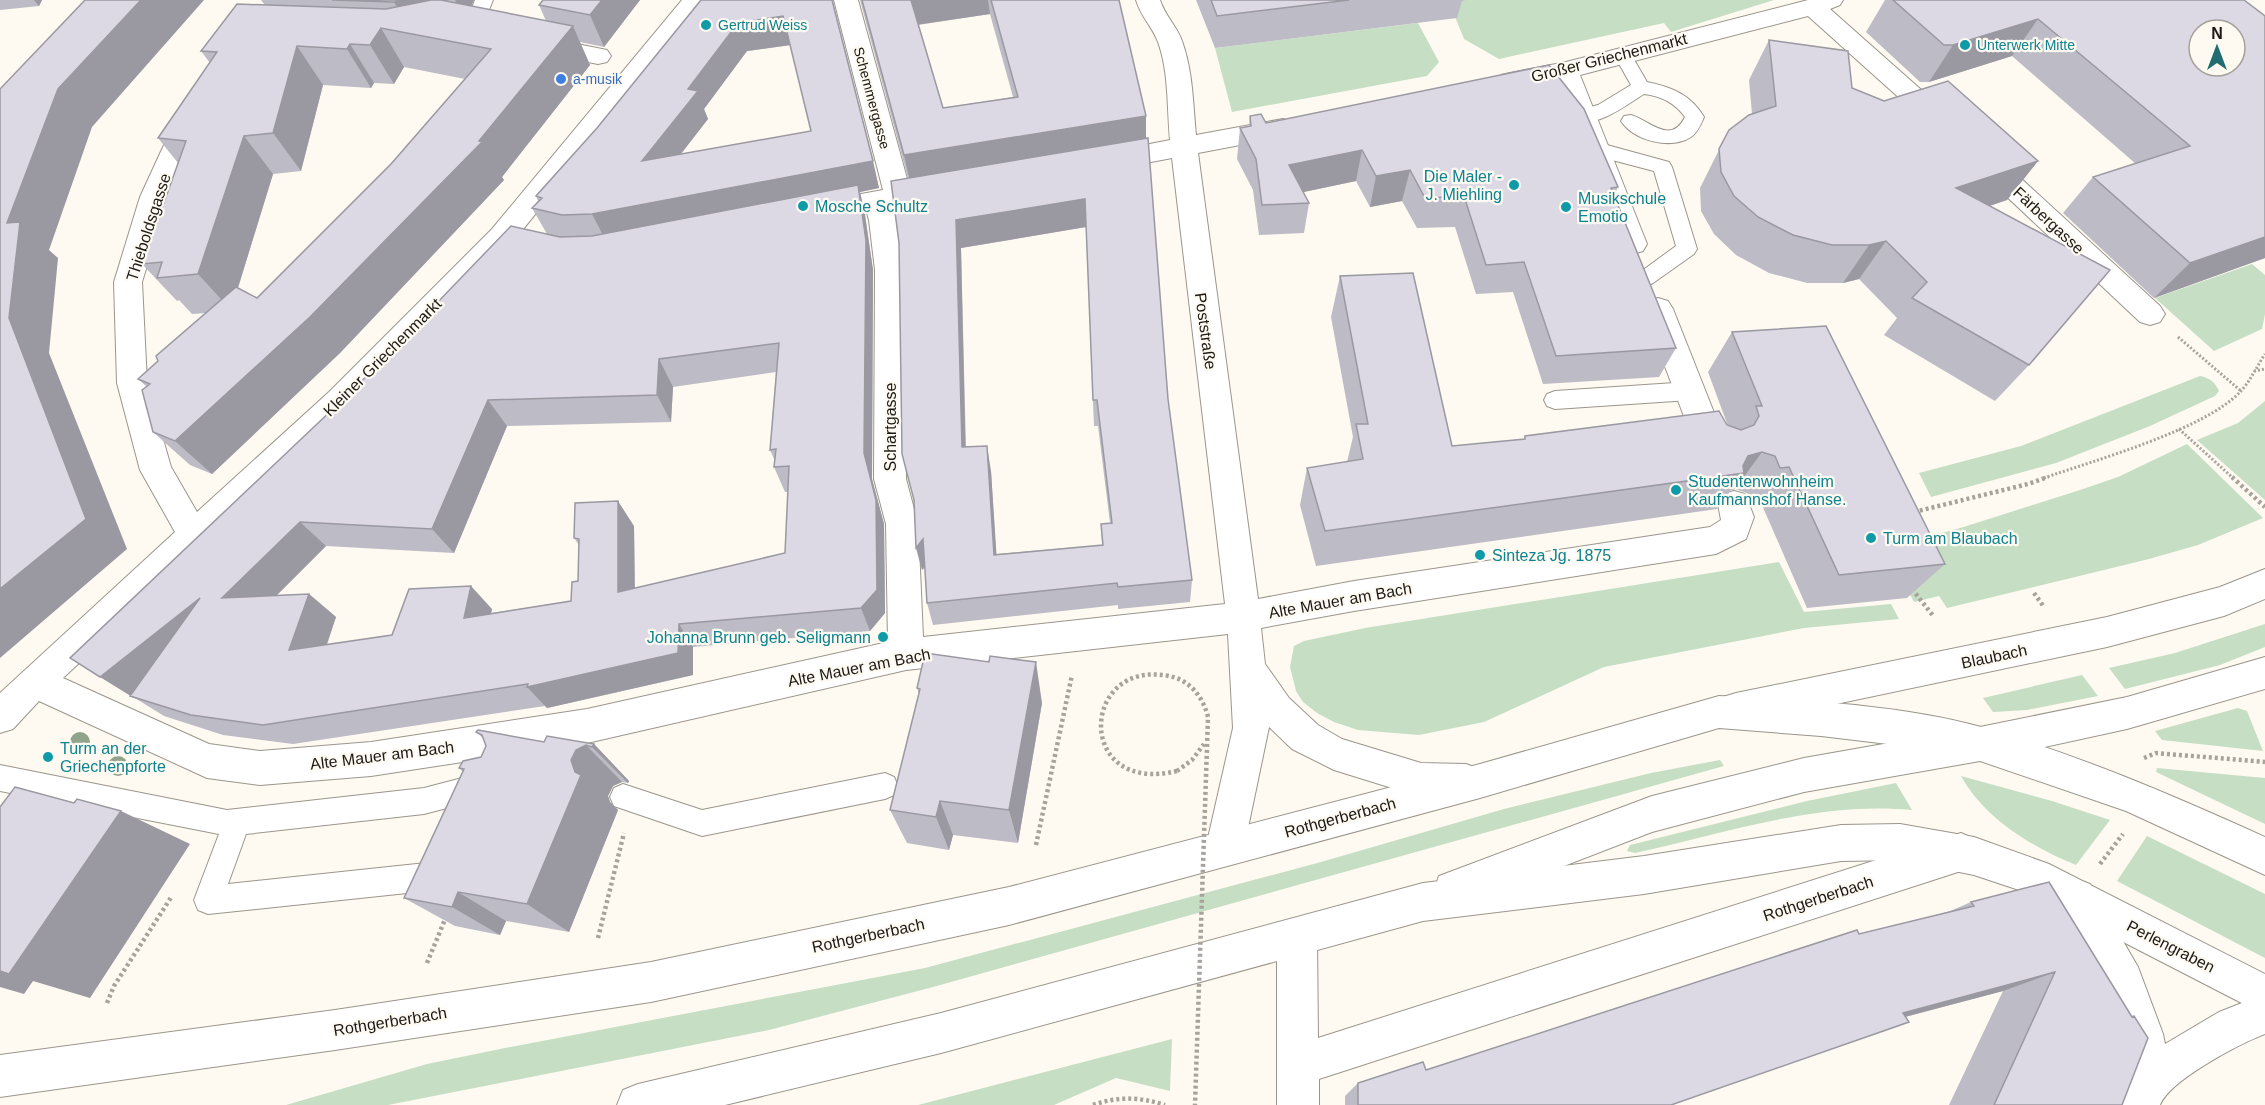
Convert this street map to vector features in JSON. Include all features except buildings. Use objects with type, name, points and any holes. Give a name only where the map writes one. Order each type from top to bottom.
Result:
[{"type":"street","name":"Kleiner Griechenmarkt","points":[[0,717],[34,682],[513,239],[695,0]]},
{"type":"street","name":"Schemmergasse","points":[[846,0],[888,198]]},
{"type":"street","name":"Poststraße","points":[[1148,0],[1152,14],[1169,38],[1175,58],[1202,299],[1238,562],[1248,669],[1251,728],[1225,847]]},
{"type":"street","name":"Großer Griechenmarkt","points":[[1485,87],[1566,70],[1822,4]]},
{"type":"street","name":"Färbergasse","points":[[1822,4],[1963,140],[2150,314]]},
{"type":"street","points":[[483,34],[598,56]]},
{"type":"street","points":[[1566,70],[1714,453]]},
{"type":"street","name":"Thieboldsgasse","points":[[193,534],[156,470],[132,383],[128,282],[154,197],[199,93]]},
{"type":"street","points":[[1081,166],[1184,149],[1311,123]]},
{"type":"street","points":[[797,216],[967,185]]},
{"type":"street","name":"Schartgasse","points":[[888,198],[883,220],[889,270],[890,479],[902,524],[906,654]]},
{"type":"street","name":"Alte Mauer am Bach","points":[[34,682],[207,761],[260,768],[371,759],[587,726],[906,654],[1242,617],[1354,596],[1716,540],[1734,517]]},
{"type":"street","name":"Blaubach","points":[[1719,712],[2107,632],[2224,601],[2265,584]]},
{"type":"street","name":"Poststraße","points":[[1248,669],[1276,710],[1305,737],[1334,753],[1379,769],[1421,780],[1480,781]]},
{"type":"street","points":[[638,1105],[941,1033],[1297,939],[1424,902],[1652,814],[1804,775],[1980,744],[2127,713],[2265,673]]},
{"type":"street","points":[[1719,712],[1832,720],[1905,729],[1980,744],[2133,796],[2265,856]]},
{"type":"street","name":"Rothgerberbach","points":[[0,1076],[335,1030],[651,982],[1009,906],[1480,781],[1719,712]]},
{"type":"street","points":[[1424,902],[1644,875],[1841,843],[1900,842],[1961,852],[2036,877],[2076,898],[2124,981],[2143,1034],[2144,1093]]},
{"type":"street","name":"Rothgerberbach","points":[[1298,1065],[1961,852]]},
{"type":"street","name":"Perlengraben","points":[[2076,898],[2265,995]]},
{"type":"street","points":[[1297,939],[1298,1105]]},
{"type":"street","points":[[2144,1093],[2216,1035],[2245,1020],[2265,1014]]},
{"type":"lane","points":[[483,34],[484,0]]},
{"type":"lane","points":[[1623,55],[1641,87],[1674,96],[1690,108],[1695,117],[1692,128],[1681,136],[1666,137],[1649,134],[1631,121]]},
{"type":"lane","points":[[1584,116],[1605,109],[1641,87]]},
{"type":"lane","points":[[1596,149],[1662,167],[1687,249],[1646,278]]},
{"type":"lane","points":[[1555,400],[1690,391]]},
{"type":"lane","points":[[0,778],[227,823],[424,801],[502,780],[508,781]]},
{"type":"lane","points":[[466,820],[479,786]]},
{"type":"lane","points":[[627,798],[702,823],[885,786]]},
{"type":"lane","points":[[41,817],[62,789]]},
{"type":"lane","points":[[237,822],[208,900],[445,875],[454,853]]},
{"type":"path","points":[[2150,314],[2241,391]]},
{"type":"path","points":[[1908,513],[2028,484],[2179,429],[2225,405],[2241,391],[2265,354]]},
{"type":"path","points":[[2253,371],[2265,369]]},
{"type":"path","points":[[2179,429],[2265,507]]},
{"type":"path","points":[[1907,583],[1934,617]]},
{"type":"path","points":[[2034,593],[2047,610]]},
{"type":"path","points":[[1195,1105],[1208,717],[1202,700],[1185,681],[1154,672],[1127,680],[1114,689],[1100,715],[1099,727],[1102,744],[1107,753],[1134,773],[1161,775],[1177,771],[1192,760],[1203,745],[1211,706]]},
{"type":"path","points":[[1036,845],[1065,709]]},
{"type":"path","points":[[2156,753],[2265,762]]},
{"type":"path","points":[[598,939],[627,798]]},
{"type":"path","points":[[2100,865],[2128,828]]},
{"type":"path","points":[[107,1003],[114,986],[176,889]]},
{"type":"path","points":[[1093,1105],[1112,1098],[1130,1096],[1165,1105]]},
{"type":"green space","points":[[1467,0],[1774,0],[1671,32],[1664,23],[1499,59],[1464,39],[1449,2]]},
{"type":"green space","points":[[1418,23],[1439,62],[1427,76],[1232,112],[1215,48]]},
{"type":"green space","points":[[2252,264],[2265,275],[2265,314],[2262,329],[2214,351],[2155,298]]},
{"type":"green space","points":[[2200,376],[2216,385],[2219,391],[2215,396],[2150,426],[2056,463],[1931,497],[1919,473],[2021,446]]},
{"type":"green space","points":[[2265,401],[2265,500],[2197,440],[2238,423]]},
{"type":"green space","points":[[2187,444],[2263,518],[2198,545],[2149,559],[1947,608],[1939,596],[1914,602],[1884,546],[1954,530],[2080,490],[2118,477]]},
{"type":"green space","points":[[1779,562],[1804,612],[1891,604],[1899,619],[1804,628],[1604,667],[1484,722],[1419,735],[1358,730],[1334,722],[1303,702],[1296,691],[1290,667],[1294,646],[1304,641],[1365,628]]},
{"type":"green space","points":[[2265,624],[2265,647],[2220,665],[2125,689],[2109,668],[2175,653]]},
{"type":"green space","points":[[2082,675],[2098,696],[2027,710],[1993,712],[1983,698]]},
{"type":"green space","points":[[2238,708],[2247,711],[2263,751],[2162,740],[2155,731]]},
{"type":"green space","points":[[1720,760],[1724,766],[933,987],[769,1030],[388,1105],[286,1105],[427,1064],[925,968],[1321,862],[1504,809],[1651,773]]},
{"type":"green space","points":[[2157,768],[2265,778],[2265,824],[2156,772]]},
{"type":"green space","points":[[1961,776],[2110,820],[2076,865],[2043,850],[2011,830],[1983,806]]},
{"type":"green space","points":[[1896,783],[1912,810],[1877,808],[1807,814],[1635,853],[1627,851],[1630,845],[1807,801]]},
{"type":"green space","points":[[2147,836],[2265,894],[2265,958],[2117,881]]},
{"type":"green space","points":[[1172,1039],[1170,1091],[1116,1078],[1054,1105],[918,1105]]},
{"type":"place","name":"Gertrud Weiss","points":[[706,25]]},
{"type":"place","name":"Unterwerk Mitte","points":[[1965,45]]},
{"type":"place","name":"a-musik","points":[[561,79]]},
{"type":"place","name":"Die Maler - J. Miehling","points":[[1514,185]]},
{"type":"place","name":"Mosche Schultz","points":[[803,206]]},
{"type":"place","name":"Musikschule Emotio","points":[[1566,207]]},
{"type":"place","name":"Studentenwohnheim Kaufmannshof Hanse.","points":[[1676,490]]},
{"type":"place","name":"Turm am Blaubach","points":[[1871,538]]},
{"type":"place","name":"Sinteza Jg. 1875","points":[[1480,555]]},
{"type":"place","name":"Johanna Brunn geb. Seligmann","points":[[883,637]]},
{"type":"place","name":"Turm an der Griechenpforte","points":[[48,757]]}]
